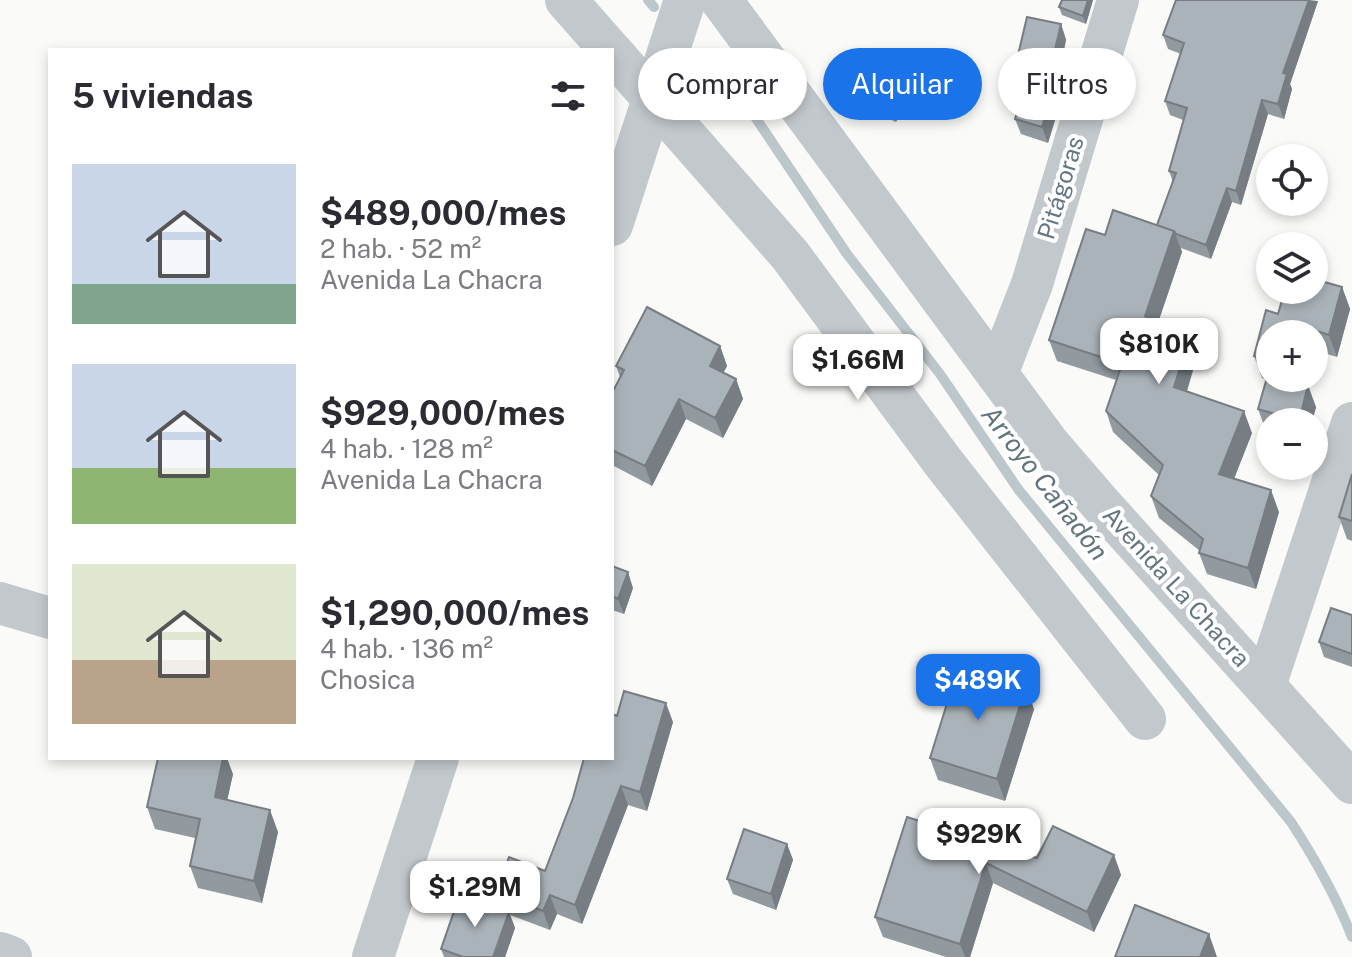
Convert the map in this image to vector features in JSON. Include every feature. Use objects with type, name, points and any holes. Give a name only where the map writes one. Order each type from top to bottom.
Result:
[{"type":"street","points":[[566,0],[608,48]]},
{"type":"street","points":[[669,48],[685,0]]},
{"type":"street","name":"Avenida La Chacra","points":[[721,0],[1059,455],[1352,783]]},
{"type":"street","name":"Pitágoras","points":[[997,374],[1032,284],[1118,0]]},
{"type":"street","points":[[614,54],[638,82]]},
{"type":"street","points":[[614,219],[646,120]]},
{"type":"street","points":[[671,120],[790,255],[943,462],[1145,719]]},
{"type":"street","points":[[1265,686],[1352,423]]},
{"type":"street","points":[[0,603],[48,617]]},
{"type":"street","points":[[373,957],[437,760]]},
{"type":"street","points":[[0,953],[11,957]]},
{"type":"building","points":[[1062,0],[1088,0],[1083,16],[1059,7]]},
{"type":"building","points":[[1176,0],[1309,0],[1283,73],[1287,74],[1278,104],[1262,100],[1236,191],[1227,188],[1206,245],[1157,225],[1176,173],[1169,171],[1187,108],[1165,101],[1184,43],[1163,35]]},
{"type":"building","points":[[1027,17],[1061,24],[1055,48],[1020,48]]},
{"type":"building","points":[[1018,120],[1044,120],[1042,127]]},
{"type":"building","points":[[1113,210],[1174,231],[1145,316],[1189,339],[1174,387],[1244,411],[1219,474],[1271,490],[1248,568],[1199,553],[1203,539],[1151,496],[1163,465],[1106,411],[1122,364],[1049,340],[1086,229],[1105,235]]},
{"type":"building","points":[[1328,283],[1342,287],[1329,335],[1328,320],[1263,320],[1266,310],[1278,314],[1281,304],[1328,304]]},
{"type":"building","points":[[647,307],[720,346],[710,366],[736,379],[715,418],[679,399],[645,466],[614,451],[614,389],[624,370],[616,366]]},
{"type":"building","points":[[1263,392],[1306,392],[1302,408],[1258,408]]},
{"type":"building","points":[[1352,474],[1352,521],[1339,517]]},
{"type":"building","points":[[614,567],[628,572],[618,599],[614,597]]},
{"type":"building","points":[[1331,608],[1352,615],[1352,654],[1319,642]]},
{"type":"building","points":[[959,665],[1026,686],[997,779],[930,758]]},
{"type":"building","points":[[624,691],[666,703],[640,792],[621,786],[575,905],[550,895],[543,911],[496,893],[509,857],[545,871],[573,798],[583,760],[614,760],[614,715],[617,716]]},
{"type":"building","points":[[158,760],[223,760],[215,797],[270,810],[254,881],[190,866],[200,819],[147,807]]},
{"type":"building","points":[[907,817],[1037,858],[1053,826],[1114,855],[1087,912],[986,863],[960,944],[875,917]]},
{"type":"building","points":[[744,829],[787,844],[771,894],[727,879]]},
{"type":"building","points":[[460,894],[509,912],[493,957],[463,957],[441,949]]},
{"type":"building","points":[[1135,905],[1209,934],[1200,957],[1115,957]]},
{"type":"waterway","name":"Arroyo Cañadón","points":[[648,0],[654,7]]},
{"type":"waterway","name":"Arroyo Cañadón","points":[[757,120],[847,254],[940,374],[1018,489],[1291,822],[1324,878],[1352,937]]}]
